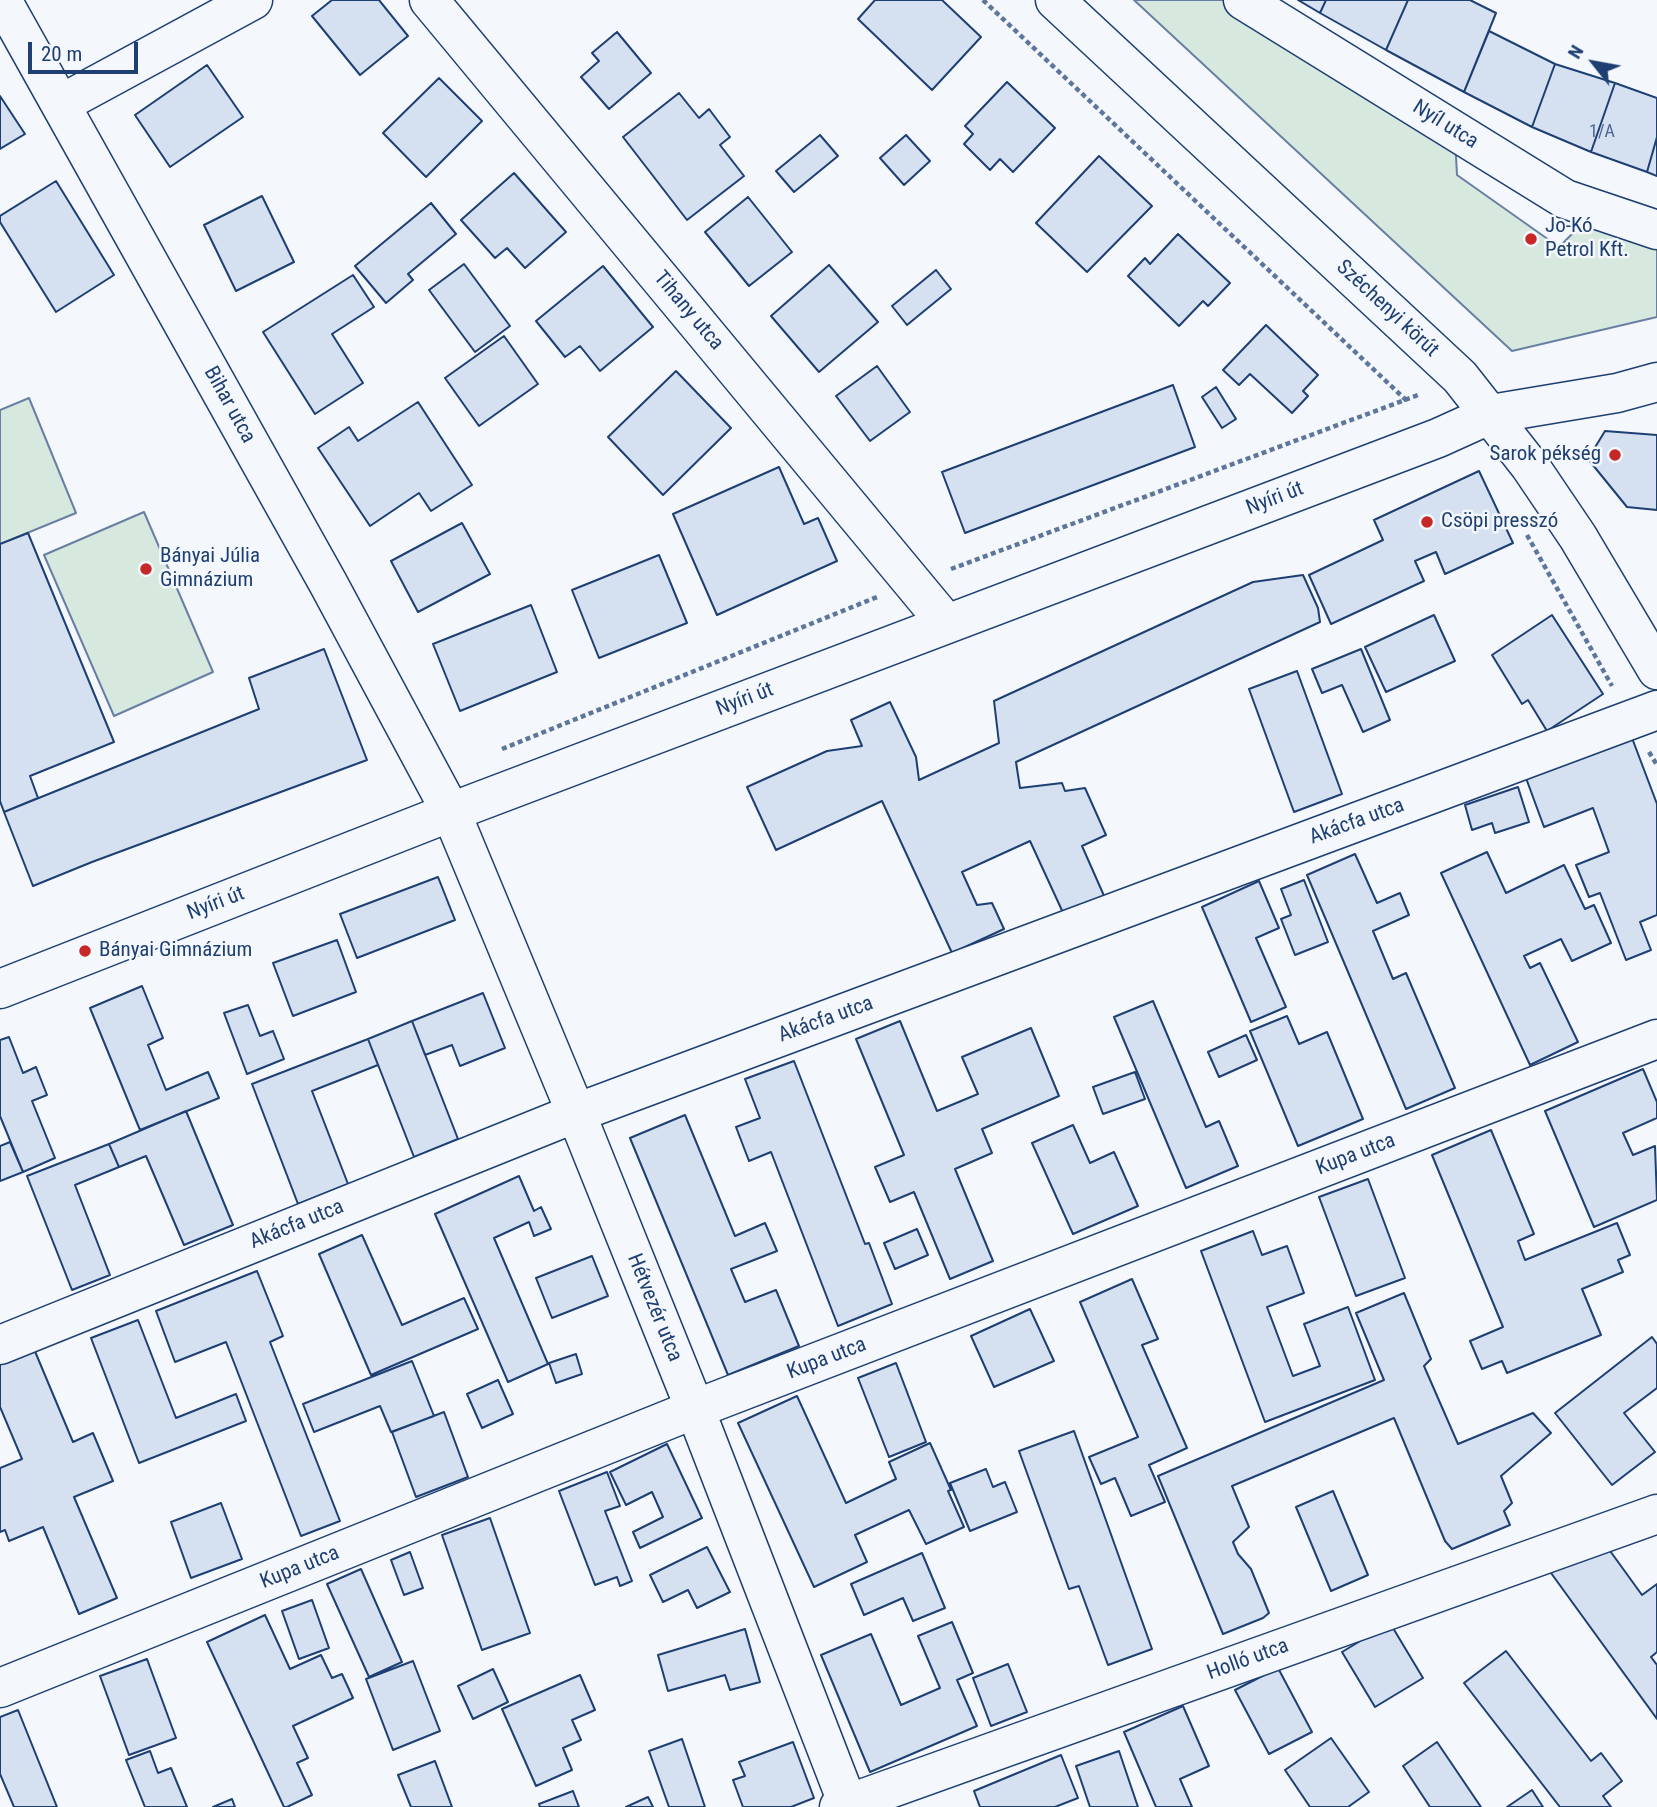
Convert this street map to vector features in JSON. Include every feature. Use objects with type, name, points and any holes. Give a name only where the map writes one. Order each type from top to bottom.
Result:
[{"type":"street","name":"Bihar utca","points":[[2,0],[328,583],[451,812]]},
{"type":"street","points":[[61,104],[253,0]]},
{"type":"street","name":"Tihany utca","points":[[429,0],[946,623]]},
{"type":"street","name":"Széchenyi körút","points":[[1055,0],[1460,377],[1491,414],[1578,537],[1657,670]]},
{"type":"street","name":"Nyíl utca","points":[[1243,0],[1565,199],[1657,230]]},
{"type":"street","points":[[1491,414],[1617,393],[1657,382]]},
{"type":"street","points":[[1617,393],[1657,398]]},
{"type":"street","name":"Nyíri út","points":[[0,989],[451,812],[1438,438],[1491,414]]},
{"type":"street","name":"Akácfa utca","points":[[0,1345],[576,1113],[1644,714]]},
{"type":"street","name":"Hétvezér utca","points":[[451,812],[695,1409],[845,1806]]},
{"type":"street","name":"Kupa utca","points":[[0,1688],[695,1409],[1657,1040]]},
{"type":"street","name":"Holló utca","points":[[845,1806],[1657,1514]]},
{"type":"path","points":[[983,0],[1406,400],[1438,438]]},
{"type":"path","points":[[496,751],[914,582],[1406,400],[1460,377]]},
{"type":"path","points":[[1525,531],[1644,714],[1657,765]]},
{"type":"shaded area","points":[[1134,0],[1226,0],[1455,138],[1457,175],[1559,247],[1576,230],[1602,229],[1657,248],[1657,317],[1512,351]]},
{"type":"shaded area","points":[[29,398],[76,513],[0,544],[0,410]]},
{"type":"shaded area","points":[[144,512],[213,672],[114,716],[44,555]]},
{"type":"building","points":[[332,0],[379,0],[408,36],[360,75],[312,16]]},
{"type":"building","points":[[875,0],[942,0],[981,37],[932,90],[858,19]]},
{"type":"building","points":[[1298,0],[1326,0],[1320,13]]},
{"type":"building","points":[[1326,0],[1408,0],[1386,50],[1320,13]]},
{"type":"building","points":[[1408,0],[1470,0],[1496,13],[1464,92],[1386,50]]},
{"type":"building","points":[[1489,31],[1555,64],[1532,127],[1464,92]]},
{"type":"building","points":[[617,32],[651,73],[609,109],[581,77],[599,61],[592,53]]},
{"type":"building","points":[[1555,64],[1615,83],[1591,152],[1532,127]]},
{"type":"building","points":[[207,65],[243,117],[170,167],[135,115]]},
{"type":"building","points":[[439,78],[482,121],[426,177],[383,133]]},
{"type":"building","points":[[1007,82],[1055,128],[1013,172],[1000,159],[990,170],[964,144],[973,134],[965,126]]},
{"type":"building","points":[[1615,83],[1657,98],[1657,137],[1647,172],[1591,152]]},
{"type":"building","points":[[679,93],[699,118],[709,109],[730,137],[720,145],[744,176],[687,220],[623,137]]},
{"type":"building","points":[[0,96],[25,134],[0,149]]},
{"type":"building","points":[[820,135],[838,156],[794,192],[776,171]]},
{"type":"building","points":[[906,135],[930,161],[904,185],[880,158]]},
{"type":"building","points":[[1657,137],[1657,176],[1647,172]]},
{"type":"building","points":[[1099,156],[1152,206],[1087,272],[1036,223]]},
{"type":"building","points":[[514,173],[566,232],[525,268],[507,248],[495,258],[461,220]]},
{"type":"building","points":[[56,181],[114,275],[56,312],[0,222],[0,216]]},
{"type":"building","points":[[262,196],[294,262],[236,291],[204,225]]},
{"type":"building","points":[[748,197],[792,252],[749,286],[705,232]]},
{"type":"building","points":[[431,203],[456,234],[408,274],[413,280],[386,303],[355,266]]},
{"type":"building","points":[[1178,234],[1230,283],[1208,306],[1203,301],[1179,326],[1128,276],[1145,258],[1150,264]]},
{"type":"building","points":[[464,264],[510,326],[475,352],[429,290]]},
{"type":"building","points":[[829,265],[878,322],[819,372],[771,316]]},
{"type":"building","points":[[603,266],[653,327],[600,371],[580,346],[565,357],[536,321]]},
{"type":"building","points":[[936,270],[951,289],[907,325],[892,306]]},
{"type":"building","points":[[353,275],[374,307],[332,334],[363,383],[315,414],[263,332]]},
{"type":"building","points":[[1266,325],[1318,375],[1303,391],[1308,396],[1292,413],[1250,374],[1239,385],[1223,370]]},
{"type":"building","points":[[504,336],[538,384],[479,426],[445,378]]},
{"type":"building","points":[[877,366],[910,412],[870,441],[836,396]]},
{"type":"building","points":[[676,371],[731,428],[663,495],[608,437]]},
{"type":"building","points":[[1173,385],[1195,447],[965,533],[942,472]]},
{"type":"building","points":[[1216,387],[1236,419],[1222,428],[1202,397]]},
{"type":"building","points":[[418,402],[472,485],[431,511],[419,493],[370,526],[318,448],[349,427],[358,441]]},
{"type":"building","points":[[1605,431],[1657,435],[1657,510],[1627,507],[1588,459]]},
{"type":"building","points":[[779,467],[804,524],[818,518],[837,561],[717,615],[673,514]]},
{"type":"building","points":[[1479,471],[1513,543],[1445,574],[1436,552],[1415,561],[1424,581],[1331,624],[1309,575],[1383,540],[1374,520]]},
{"type":"building","points":[[462,523],[490,574],[418,612],[391,561]]},
{"type":"building","points":[[28,533],[114,742],[30,776],[38,798],[4,812],[0,801],[0,544]]},
{"type":"building","points":[[659,555],[687,623],[599,658],[572,590]]},
{"type":"building","points":[[1303,575],[1318,608],[1320,622],[1016,762],[1020,788],[1062,783],[1065,791],[1085,788],[1106,835],[1082,846],[1105,898],[1065,917],[1030,841],[962,872],[977,905],[992,903],[1004,929],[952,953],[882,801],[776,850],[747,787],[827,751],[862,746],[851,720],[890,702],[916,757],[919,780],[999,743],[994,701],[1253,582]]},
{"type":"building","points":[[531,605],[557,672],[460,711],[433,644]]},
{"type":"building","points":[[1434,615],[1455,661],[1386,692],[1365,647]]},
{"type":"building","points":[[1552,615],[1603,694],[1547,731],[1528,700],[1522,704],[1492,655]]},
{"type":"building","points":[[324,649],[367,760],[33,886],[4,812],[259,709],[249,678]]},
{"type":"building","points":[[1361,649],[1390,720],[1363,732],[1342,685],[1322,693],[1312,669]]},
{"type":"building","points":[[1297,671],[1342,794],[1294,812],[1249,689]]},
{"type":"building","points":[[1632,738],[1657,804],[1657,915],[1640,922],[1651,950],[1626,960],[1600,893],[1589,897],[1576,865],[1609,852],[1593,808],[1544,827],[1526,778]]},
{"type":"building","points":[[1518,787],[1529,822],[1495,833],[1492,823],[1472,830],[1465,805]]},
{"type":"building","points":[[1487,852],[1506,893],[1564,865],[1585,909],[1594,905],[1611,943],[1572,961],[1561,939],[1524,956],[1530,968],[1540,963],[1578,1042],[1530,1065],[1441,873]]},
{"type":"building","points":[[1355,854],[1377,903],[1400,893],[1409,915],[1373,931],[1393,979],[1406,973],[1455,1088],[1406,1109],[1307,875]]},
{"type":"building","points":[[438,877],[455,920],[357,958],[340,914]]},
{"type":"building","points":[[1304,880],[1328,942],[1295,955],[1281,919],[1291,915],[1281,889]]},
{"type":"building","points":[[1259,881],[1279,928],[1256,938],[1286,1007],[1251,1022],[1202,907]]},
{"type":"building","points":[[337,940],[356,992],[293,1016],[273,963]]},
{"type":"building","points":[[142,986],[163,1038],[148,1045],[166,1090],[208,1072],[219,1098],[140,1130],[90,1008]]},
{"type":"building","points":[[483,993],[505,1048],[460,1066],[452,1045],[425,1055],[412,1021]]},
{"type":"building","points":[[1153,1001],[1206,1127],[1219,1121],[1238,1166],[1186,1188],[1114,1017]]},
{"type":"building","points":[[248,1005],[260,1036],[273,1031],[284,1059],[247,1074],[224,1013]]},
{"type":"building","points":[[1287,1016],[1299,1044],[1327,1032],[1363,1119],[1298,1146],[1250,1031]]},
{"type":"building","points":[[412,1021],[458,1139],[414,1157],[368,1039]]},
{"type":"building","points":[[900,1021],[937,1111],[978,1094],[962,1057],[1031,1028],[1059,1096],[982,1129],[992,1153],[955,1169],[993,1261],[950,1279],[914,1192],[890,1202],[875,1167],[904,1155],[856,1039]]},
{"type":"building","points":[[1246,1035],[1257,1060],[1219,1077],[1208,1052]]},
{"type":"building","points":[[9,1037],[23,1073],[36,1067],[47,1095],[32,1101],[55,1158],[23,1172],[0,1116],[0,1040]]},
{"type":"building","points":[[368,1039],[378,1065],[312,1091],[348,1184],[298,1204],[252,1084]]},
{"type":"building","points":[[794,1061],[865,1244],[869,1243],[892,1304],[838,1326],[771,1152],[749,1161],[736,1127],[760,1118],[745,1079]]},
{"type":"building","points":[[1643,1069],[1657,1102],[1657,1118],[1623,1133],[1633,1155],[1655,1146],[1657,1200],[1594,1227],[1545,1111]]},
{"type":"building","points":[[1135,1072],[1145,1099],[1103,1114],[1093,1087]]},
{"type":"building","points":[[186,1111],[233,1225],[184,1245],[146,1156],[119,1167],[109,1144]]},
{"type":"building","points":[[685,1115],[735,1236],[765,1223],[777,1251],[731,1269],[745,1302],[776,1290],[799,1346],[728,1375],[630,1138]]},
{"type":"building","points":[[1073,1125],[1090,1163],[1114,1152],[1138,1206],[1073,1234],[1032,1143]]},
{"type":"building","points":[[1491,1130],[1534,1234],[1518,1241],[1525,1260],[1617,1223],[1630,1255],[1618,1260],[1623,1272],[1582,1289],[1601,1335],[1507,1373],[1502,1361],[1482,1369],[1470,1341],[1503,1327],[1432,1155]]},
{"type":"building","points":[[10,1142],[23,1172],[0,1181],[0,1146]]},
{"type":"building","points":[[109,1144],[119,1167],[75,1185],[110,1275],[72,1290],[27,1176]]},
{"type":"building","points":[[519,1176],[534,1211],[541,1207],[551,1229],[534,1236],[529,1222],[494,1238],[548,1364],[508,1382],[435,1214]]},
{"type":"building","points":[[1368,1179],[1405,1278],[1356,1296],[1319,1197]]},
{"type":"building","points":[[917,1229],[928,1255],[895,1269],[884,1243]]},
{"type":"building","points":[[1253,1231],[1262,1255],[1287,1246],[1304,1293],[1267,1307],[1293,1376],[1320,1366],[1304,1324],[1348,1307],[1375,1380],[1265,1422],[1201,1251]]},
{"type":"building","points":[[362,1235],[402,1325],[464,1298],[478,1329],[371,1375],[319,1254]]},
{"type":"building","points":[[592,1256],[608,1296],[552,1318],[536,1278]]},
{"type":"building","points":[[257,1271],[283,1336],[270,1342],[340,1521],[301,1536],[226,1342],[175,1362],[156,1311]]},
{"type":"building","points":[[1132,1279],[1158,1339],[1142,1345],[1187,1448],[1149,1465],[1165,1502],[1131,1516],[1115,1478],[1101,1484],[1089,1457],[1138,1437],[1080,1302]]},
{"type":"building","points":[[1404,1293],[1431,1359],[1424,1366],[1458,1444],[1533,1413],[1551,1433],[1501,1476],[1512,1503],[1504,1511],[1510,1525],[1452,1549],[1445,1541],[1394,1418],[1232,1486],[1249,1527],[1233,1542],[1238,1554],[1251,1569],[1269,1613],[1223,1634],[1158,1476],[1384,1380],[1356,1313]]},
{"type":"building","points":[[1030,1309],[1054,1361],[994,1387],[971,1336]]},
{"type":"building","points":[[138,1320],[176,1418],[236,1394],[246,1421],[139,1463],[91,1338]]},
{"type":"building","points":[[1652,1337],[1657,1344],[1657,1388],[1624,1413],[1655,1452],[1612,1485],[1555,1413]]},
{"type":"building","points":[[34,1349],[73,1442],[93,1433],[113,1481],[74,1497],[117,1598],[79,1614],[43,1527],[9,1541],[5,1530],[0,1532],[0,1468],[22,1459],[0,1407],[0,1363]]},
{"type":"building","points":[[576,1354],[582,1374],[556,1383],[549,1363]]},
{"type":"building","points":[[412,1361],[434,1416],[391,1432],[380,1406],[314,1432],[303,1404]]},
{"type":"building","points":[[896,1363],[926,1442],[889,1457],[858,1378]]},
{"type":"building","points":[[498,1380],[513,1414],[482,1428],[467,1394]]},
{"type":"building","points":[[797,1396],[846,1503],[896,1479],[889,1462],[930,1443],[964,1527],[926,1544],[909,1510],[855,1535],[867,1562],[814,1587],[738,1423]]},
{"type":"building","points":[[444,1412],[468,1477],[416,1497],[392,1432]]},
{"type":"building","points":[[1074,1431],[1152,1649],[1108,1665],[1079,1586],[1069,1589],[1019,1451]]},
{"type":"building","points":[[667,1444],[702,1518],[640,1548],[633,1532],[663,1517],[652,1492],[626,1505],[610,1472]]},
{"type":"building","points":[[986,1469],[993,1487],[1005,1482],[1017,1512],[970,1531],[950,1483]]},
{"type":"building","points":[[607,1472],[620,1506],[605,1511],[632,1581],[620,1586],[617,1577],[595,1585],[559,1491]]},
{"type":"building","points":[[1333,1491],[1368,1575],[1331,1591],[1296,1507]]},
{"type":"building","points":[[221,1503],[242,1559],[191,1578],[171,1522]]},
{"type":"building","points":[[490,1518],[530,1633],[482,1650],[442,1535]]},
{"type":"building","points":[[1600,1537],[1642,1595],[1657,1584],[1657,1652],[1651,1657],[1657,1665],[1657,1719],[1551,1573]]},
{"type":"building","points":[[707,1547],[730,1592],[697,1608],[688,1590],[663,1602],[650,1575]]},
{"type":"building","points":[[410,1552],[423,1588],[404,1595],[391,1560]]},
{"type":"building","points":[[922,1553],[945,1608],[913,1621],[903,1598],[864,1615],[851,1584]]},
{"type":"building","points":[[361,1569],[402,1662],[369,1677],[327,1584]]},
{"type":"building","points":[[312,1600],[329,1648],[299,1659],[282,1611]]},
{"type":"building","points":[[265,1615],[290,1669],[321,1655],[332,1678],[342,1674],[353,1698],[293,1726],[308,1758],[297,1763],[312,1795],[287,1807],[284,1807],[207,1642]]},
{"type":"building","points":[[952,1622],[973,1673],[957,1680],[977,1726],[870,1772],[821,1655],[871,1634],[901,1705],[940,1688],[918,1636]]},
{"type":"building","points":[[1390,1623],[1423,1678],[1375,1707],[1342,1652]]},
{"type":"building","points":[[745,1629],[760,1682],[730,1690],[725,1675],[668,1691],[658,1655]]},
{"type":"building","points":[[1506,1651],[1591,1761],[1601,1753],[1622,1781],[1603,1796],[1611,1807],[1560,1807],[1464,1683]]},
{"type":"building","points":[[147,1659],[176,1738],[129,1755],[100,1676]]},
{"type":"building","points":[[413,1661],[440,1731],[393,1750],[366,1679]]},
{"type":"building","points":[[1008,1664],[1027,1712],[991,1726],[973,1678]]},
{"type":"building","points":[[1278,1668],[1312,1732],[1269,1754],[1235,1690]]},
{"type":"building","points":[[493,1669],[508,1702],[473,1719],[458,1686]]},
{"type":"building","points":[[580,1675],[595,1710],[572,1720],[581,1740],[563,1748],[572,1770],[536,1786],[502,1709]]},
{"type":"building","points":[[1183,1706],[1209,1766],[1180,1779],[1192,1807],[1156,1807],[1124,1732]]},
{"type":"building","points":[[18,1710],[57,1807],[14,1807],[0,1774],[0,1717]]},
{"type":"building","points":[[1331,1738],[1369,1792],[1348,1807],[1310,1807],[1285,1770]]},
{"type":"building","points":[[682,1739],[705,1807],[669,1807],[649,1751]]},
{"type":"building","points":[[793,1742],[814,1798],[791,1807],[743,1807],[733,1780],[745,1776],[739,1762]]},
{"type":"building","points":[[1437,1742],[1481,1807],[1430,1807],[1403,1766]]},
{"type":"building","points":[[150,1751],[158,1773],[171,1768],[187,1807],[145,1807],[126,1760]]},
{"type":"building","points":[[1119,1751],[1138,1807],[1090,1807],[1076,1766]]},
{"type":"building","points":[[1061,1755],[1078,1798],[1055,1807],[980,1807],[974,1791]]},
{"type":"building","points":[[435,1761],[452,1807],[411,1807],[398,1775]]},
{"type":"building","points":[[1532,1790],[1543,1807],[1507,1807]]},
{"type":"building","points":[[573,1791],[579,1807],[540,1807],[539,1804]]},
{"type":"building","points":[[648,1797],[653,1807],[626,1807]]},
{"type":"building","points":[[232,1799],[235,1807],[213,1807]]},
{"type":"place","name":"Jo-Kó Petrol Kft.","points":[[1531,239]]},
{"type":"place","name":"Sarok pékség","points":[[1615,455]]},
{"type":"place","name":"Csöpi presszó","points":[[1427,522]]},
{"type":"place","name":"Bányai Júlia Gimnázium","points":[[146,569]]},
{"type":"place","name":"Bányai Gimnázium","points":[[85,951]]}]
